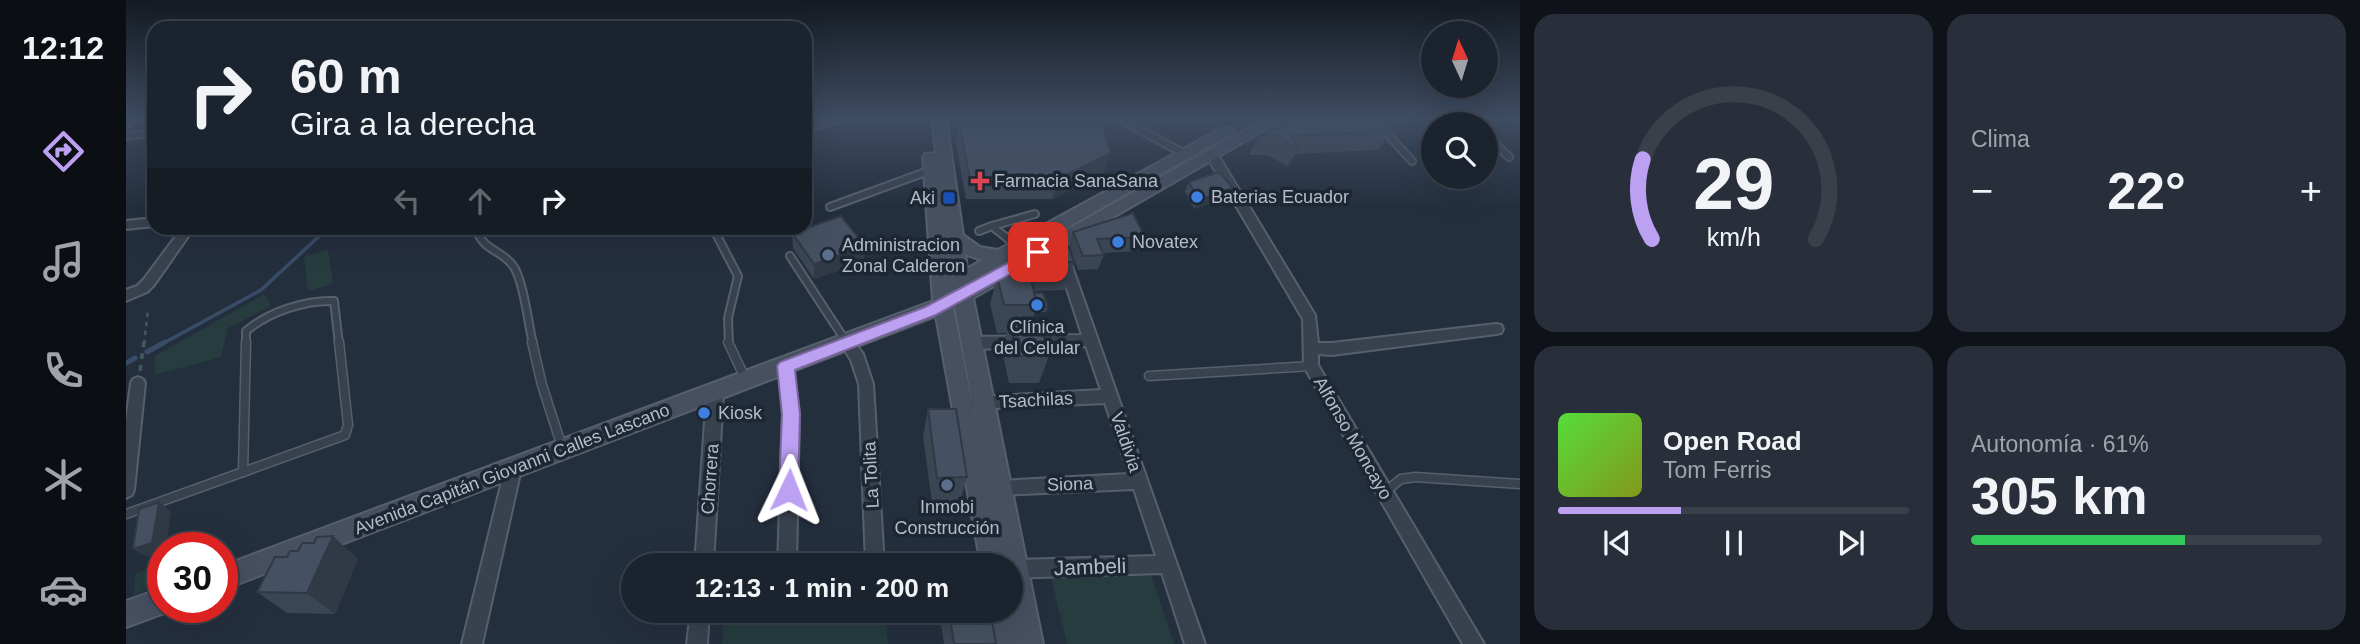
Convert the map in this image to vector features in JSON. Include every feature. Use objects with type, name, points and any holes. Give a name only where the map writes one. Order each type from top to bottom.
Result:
[{"type":"main road","points":[[931,148],[943,300],[999,488],[1006,553]]},
{"type":"main road","points":[[943,148],[971,343],[972,403],[1004,553]]},
{"type":"main road","name":"Avenida Capitán Giovanni Calles Lascano","points":[[238,572],[919,315],[1018,246],[1196,148]]},
{"type":"main road","name":"Avenida Capitán Giovanni Calles Lascano","points":[[961,288],[1057,241],[1224,148]]},
{"type":"main road","points":[[954,237],[975,252],[1000,257]]},
{"type":"main road","points":[[126,614],[147,607]]},
{"type":"main road","points":[[1023,621],[1030,644]]},
{"type":"main road","points":[[1003,623],[1007,644]]},
{"type":"street","name":"Alfonso Moncayo","points":[[1212,155],[1310,319],[1311,366],[1474,644]]},
{"type":"street","points":[[126,225],[147,223]]},
{"type":"street","points":[[126,296],[142,289],[183,235]]},
{"type":"street","name":"Valdivia","points":[[1057,241],[1195,644]]},
{"type":"street","points":[[1311,348],[1332,349],[1496,330]]},
{"type":"street","points":[[971,343],[1091,340]]},
{"type":"street","name":"La Tolita","points":[[847,344],[858,358],[866,384],[874,553]]},
{"type":"street","points":[[786,366],[791,414],[787,553]]},
{"type":"street","points":[[127,481],[131,407],[138,383]]},
{"type":"street","name":"Chorrera","points":[[705,553],[715,393]]},
{"type":"street","name":"Tsachilas","points":[[972,403],[1111,396]]},
{"type":"street","points":[[471,644],[513,469]]},
{"type":"street","name":"Siona","points":[[999,488],[1140,481]]},
{"type":"street","name":"Jambeli","points":[[1023,568],[1168,564]]},
{"type":"street","points":[[697,644],[699,623]]},
{"type":"lane","points":[[1174,148],[1185,154]]},
{"type":"lane","points":[[1400,148],[1412,161]]},
{"type":"lane","points":[[1499,148],[1508,157]]},
{"type":"lane","points":[[830,207],[933,169]]},
{"type":"lane","points":[[979,231],[1035,214]]},
{"type":"lane","points":[[992,226],[1018,246]]},
{"type":"lane","points":[[478,235],[488,249],[505,257],[516,271],[542,385],[563,450]]},
{"type":"lane","points":[[717,235],[738,276],[725,332],[732,357],[747,381]]},
{"type":"lane","points":[[790,256],[847,344]]},
{"type":"lane","points":[[126,514],[243,473],[333,441],[348,430],[334,302],[323,301],[270,315],[246,331],[243,473]]},
{"type":"lane","points":[[1149,376],[1311,366]]},
{"type":"lane","points":[[1385,492],[1401,479],[1415,477],[1520,484]]},
{"type":"path","points":[[138,383],[148,309]]},
{"type":"green space","points":[[328,250],[333,284],[308,291],[304,256]]},
{"type":"green space","points":[[263,295],[269,300],[270,307],[228,328],[221,357],[155,375],[155,356]]},
{"type":"green space","points":[[147,569],[147,590],[134,595],[135,574]]},
{"type":"green space","points":[[1151,574],[1174,644],[1067,644],[1051,577]]},
{"type":"green space","points":[[723,623],[886,623],[888,644],[722,644]]},
{"type":"building","points":[[964,148],[1109,148],[1111,153],[1058,179],[970,179]]},
{"type":"building","points":[[1219,172],[1233,188],[1198,200],[1189,182]]},
{"type":"building","points":[[1133,213],[1145,237],[1097,239],[1104,255],[1083,256],[1073,232]]},
{"type":"building","points":[[841,216],[865,246],[814,264],[793,235],[812,235],[812,226]]},
{"type":"building","points":[[1069,247],[1074,262],[1043,263],[1038,248]]},
{"type":"building","points":[[997,276],[1030,276],[1038,305],[1004,305]]},
{"type":"building","points":[[1034,293],[1043,293],[1048,307],[1037,307]]},
{"type":"building","points":[[1040,322],[1049,356],[1017,356],[1010,323]]},
{"type":"building","points":[[928,409],[956,409],[967,477],[937,478]]},
{"type":"building","points":[[159,502],[154,532],[147,532],[147,545],[133,549],[139,509]]},
{"type":"building","points":[[333,536],[307,593],[257,592],[275,557],[287,557],[290,551],[298,551],[302,543],[314,543],[317,537]]},
{"type":"building","points":[[951,623],[992,623],[996,644],[954,644]]},
{"type":"waterway","points":[[162,344],[261,290],[320,235]]},
{"type":"waterway","points":[[147,352],[165,342]]},
{"type":"waterway","points":[[126,363],[135,358]]},
{"type":"place","name":"Farmacia SanaSana","points":[[980,181]]},
{"type":"place","name":"Baterias Ecuador","points":[[1197,197]]},
{"type":"place","name":"Aki","points":[[949,198]]},
{"type":"place","name":"Novatex","points":[[1118,242]]},
{"type":"place","name":"Administracion Zonal Calderon","points":[[828,255]]},
{"type":"place","name":"Clínica del Celular","points":[[1037,305]]},
{"type":"place","name":"Kiosk","points":[[704,413]]},
{"type":"place","name":"Inmobi Construcción","points":[[947,485]]},
{"type":"route","points":[[789,490],[791,414],[786,366],[930,311],[981,286],[1038,252]]}]
